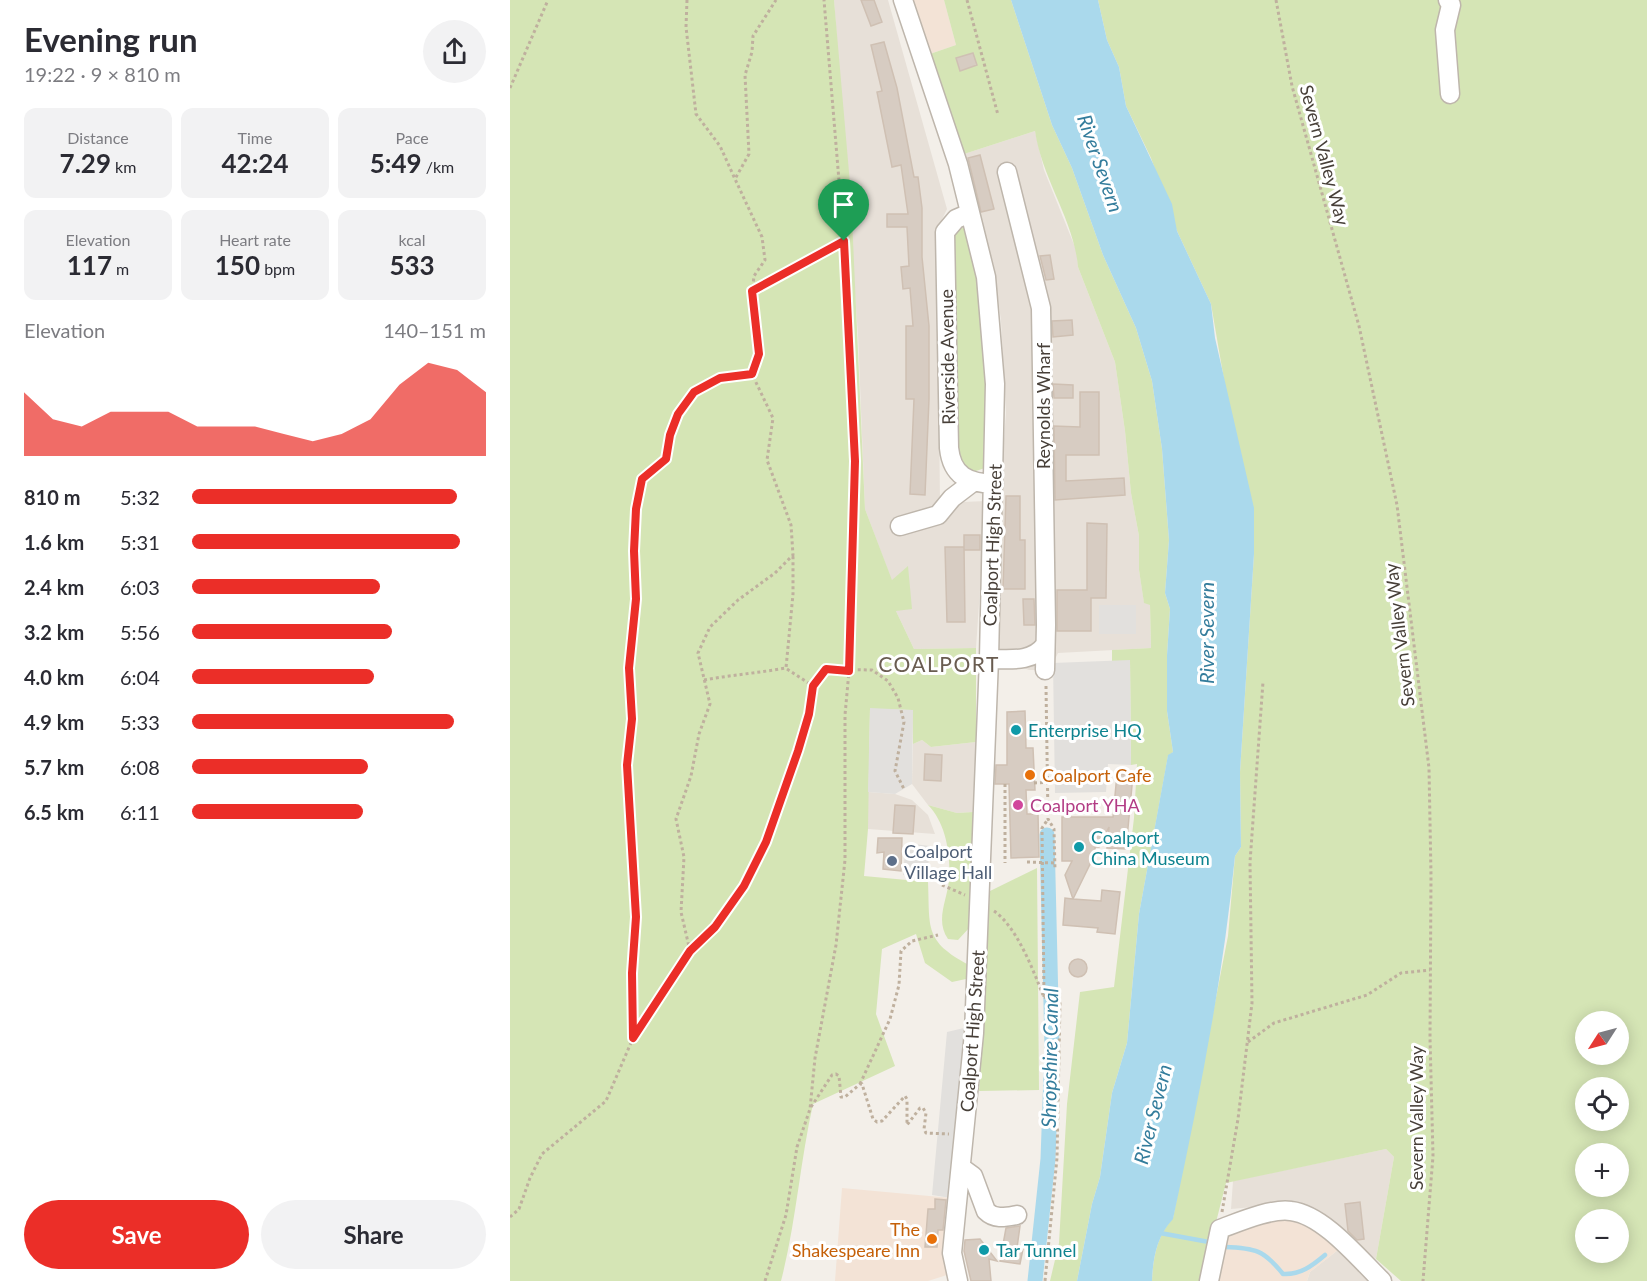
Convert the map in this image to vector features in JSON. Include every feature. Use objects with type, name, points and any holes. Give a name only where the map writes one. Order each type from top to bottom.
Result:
[{"type":"street","name":"Coalport High Street","points":[[903,0],[958,164],[986,277],[995,384],[981,902],[974,1033],[952,1253],[958,1281]]},
{"type":"street","points":[[1448,0],[1451,5],[1445,30],[1450,94]]},
{"type":"street","name":"Reynolds Wharf","points":[[1007,172],[1041,308],[1045,670]]},
{"type":"street","name":"Riverside Avenue","points":[[970,213],[956,219],[945,232],[946,348],[951,462],[958,473],[973,482]]},
{"type":"street","points":[[900,526],[938,515],[952,498],[973,482],[994,484]]},
{"type":"street","points":[[989,659],[1029,657],[1039,653],[1045,645]]},
{"type":"street","points":[[962,1168],[973,1176],[986,1211],[998,1217],[1017,1215]]},
{"type":"street","points":[[1209,1281],[1220,1228],[1255,1215],[1292,1210],[1324,1224],[1382,1281]]},
{"type":"path","points":[[510,88],[548,0]]},
{"type":"path","points":[[687,0],[686,27],[696,114],[720,146],[762,237],[765,260],[754,276],[752,291],[759,354],[752,374],[773,418],[766,460],[791,525],[793,594],[786,668]]},
{"type":"path","points":[[735,179],[749,154],[745,75],[752,52],[753,36],[776,0]]},
{"type":"path","points":[[765,1281],[786,1215],[797,1147],[810,1109],[815,1058],[836,945],[845,860],[845,715],[849,671],[855,461],[844,241],[824,0]]},
{"type":"path","points":[[966,0],[998,114]]},
{"type":"path","name":"Severn Valley Way","points":[[1276,0],[1292,87],[1359,326],[1397,505],[1429,768],[1433,1156],[1423,1281]]},
{"type":"path","points":[[752,291],[844,241]]},
{"type":"path","points":[[633,1038],[632,973],[636,917],[627,765],[632,719],[629,668],[636,599],[634,551],[636,509],[642,479],[666,459],[670,435],[678,414],[694,392],[720,378],[752,374]]},
{"type":"path","points":[[690,951],[681,912],[684,856],[676,819],[691,777],[699,734],[710,704],[698,653],[710,627],[738,600],[775,573],[793,555]]},
{"type":"path","points":[[704,680],[731,675],[758,674],[786,668],[813,686]]},
{"type":"path","points":[[510,1216],[519,1209],[530,1178],[542,1154],[606,1101],[633,1038],[690,951],[715,927],[744,886],[766,842],[801,742],[809,714],[813,686],[826,669],[872,670],[888,681],[898,698],[904,722],[895,771],[904,789]]},
{"type":"path","points":[[1045,670],[1048,819],[1054,829],[1055,870]]},
{"type":"path","points":[[1220,1228],[1238,1119],[1252,1003],[1250,862],[1263,682]]},
{"type":"path","points":[[1034,783],[1074,781]]},
{"type":"path","points":[[1005,784],[1005,863]]},
{"type":"path","points":[[1044,997],[1042,828],[1048,819]]},
{"type":"path","points":[[1027,862],[1055,863]]},
{"type":"path","points":[[942,885],[981,902],[998,914],[1027,957],[1044,997]]},
{"type":"path","points":[[810,1109],[832,1075],[836,1074],[839,1077],[841,1097],[845,1097],[860,1084],[890,1019],[899,985],[901,951],[912,940],[938,935]]},
{"type":"path","points":[[1247,1043],[1275,1023],[1367,995],[1401,973],[1430,970]]},
{"type":"path","points":[[1044,997],[1060,1001],[1057,1158],[1045,1281]]},
{"type":"path","points":[[860,1084],[865,1087],[873,1119],[877,1122],[882,1120],[905,1096],[907,1125],[920,1108],[923,1108],[926,1113],[924,1129],[926,1132],[964,1134]]},
{"type":"shaded area","points":[[834,0],[888,0],[947,209],[937,230],[940,503],[986,501],[976,648],[914,649],[896,611],[908,567],[892,581],[865,509],[858,335]]},
{"type":"shaded area","points":[[910,0],[944,0],[956,45],[927,55]]},
{"type":"shaded area","points":[[1035,131],[1044,170],[1077,252],[1078,267],[1115,362],[1131,493],[1139,536],[1139,570],[1144,602],[1150,604],[1151,648],[1058,653],[1053,663],[1045,670],[1029,670],[1015,665],[997,665],[995,559],[1006,413],[1001,321],[994,266],[961,155]]},
{"type":"shaded area","points":[[1099,605],[1136,605],[1136,634],[1099,634]]},
{"type":"shaded area","points":[[1130,660],[1131,765],[1108,764],[1106,792],[1055,793],[1053,663]]},
{"type":"shaded area","points":[[870,708],[913,710],[912,784],[895,794],[868,792]]},
{"type":"shaded area","points":[[922,740],[931,747],[976,742],[973,812],[957,813],[928,805],[912,784],[913,744]]},
{"type":"shaded area","points":[[868,792],[895,794],[912,800],[928,815],[935,834],[868,829]]},
{"type":"shaded area","points":[[906,843],[930,846],[927,877],[903,875]]},
{"type":"shaded area","points":[[964,1028],[951,1198],[932,1195],[947,1032]]},
{"type":"shaded area","points":[[1386,1149],[1394,1157],[1376,1259],[1338,1229],[1265,1206],[1231,1209],[1233,1181]]},
{"type":"shaded area","points":[[842,1188],[951,1198],[947,1275],[928,1281],[835,1281]]},
{"type":"shaded area","points":[[1286,1219],[1311,1228],[1338,1250],[1310,1272],[1307,1281],[1214,1281],[1227,1236],[1258,1224]]},
{"type":"shaded area","points":[[1338,1250],[1372,1281],[1307,1281],[1310,1272]]},
{"type":"green space","points":[[510,0],[834,0],[851,195],[865,509],[892,580],[908,566],[912,609],[896,611],[914,649],[976,648],[976,742],[931,747],[922,740],[913,744],[912,710],[870,709],[868,829],[864,876],[928,882],[932,932],[944,948],[969,965],[966,979],[952,982],[925,963],[916,934],[882,949],[876,1014],[895,1066],[813,1104],[781,1281],[510,1281]]},
{"type":"green space","points":[[944,0],[1011,0],[1052,125],[1072,168],[1103,255],[1136,328],[1152,381],[1162,449],[1169,540],[1165,593],[1170,609],[1167,711],[1173,752],[1168,756],[1139,914],[1127,1043],[1112,1093],[1100,1177],[1092,1204],[1077,1281],[1050,1281],[1059,1243],[1067,1104],[1080,992],[1114,987],[1134,818],[1137,764],[1131,765],[1130,661],[1112,661],[1112,650],[1151,648],[1150,605],[1144,603],[1139,570],[1139,536],[1131,493],[1115,362],[1078,267],[1071,233],[1044,166],[1035,131],[961,155],[927,55],[956,45]]},
{"type":"green space","points":[[1098,0],[1647,0],[1647,1281],[1401,1281],[1376,1259],[1394,1157],[1386,1149],[1226,1183],[1201,1281],[1152,1281],[1157,1247],[1163,1232],[1173,1218],[1228,936],[1235,856],[1241,847],[1240,772],[1254,554],[1211,304],[1177,231],[1151,158],[1126,106],[1119,67],[1107,40]]},
{"type":"green space","points":[[964,227],[969,234],[976,258],[988,399],[985,468],[970,473],[963,468],[956,443],[952,233]]},
{"type":"green space","points":[[928,805],[957,813],[973,812],[970,927],[958,940],[948,939],[942,925],[949,880],[948,850],[939,821]]},
{"type":"green space","points":[[1037,868],[1039,1090],[979,1091],[990,891]]},
{"type":"water","name":"River Severn","points":[[1011,0],[1098,0],[1107,40],[1119,67],[1126,106],[1172,204],[1177,231],[1211,304],[1215,338],[1254,508],[1254,554],[1240,772],[1241,847],[1235,856],[1217,993],[1192,1129],[1173,1219],[1163,1232],[1157,1247],[1152,1281],[1077,1281],[1092,1204],[1100,1177],[1112,1093],[1127,1043],[1139,914],[1168,755],[1173,752],[1167,711],[1170,609],[1165,593],[1169,540],[1162,449],[1152,381],[1136,328],[1103,255],[1072,168],[1052,125]]},
{"type":"building","points":[[861,0],[874,0],[882,22],[871,26]]},
{"type":"building","points":[[884,42],[897,88],[914,177],[918,177],[922,208],[922,257],[929,326],[925,495],[910,494],[914,399],[906,399],[906,326],[913,326],[910,288],[903,289],[901,267],[909,266],[907,227],[887,227],[887,214],[908,214],[901,165],[892,167],[877,92],[882,91],[871,45]]},
{"type":"building","points":[[973,53],[977,65],[960,71],[956,58]]},
{"type":"building","points":[[980,155],[994,209],[981,212],[968,158]]},
{"type":"building","points":[[1050,255],[1054,279],[1046,280],[1040,256]]},
{"type":"building","points":[[1072,320],[1073,335],[1053,337],[1052,321]]},
{"type":"building","points":[[1053,384],[1073,385],[1073,398],[1054,398]]},
{"type":"building","points":[[1080,392],[1099,392],[1099,455],[1066,455],[1066,481],[1124,478],[1125,495],[1055,500],[1054,426],[1080,427]]},
{"type":"building","points":[[1006,496],[1020,496],[1020,540],[1025,540],[1025,589],[1003,589]]},
{"type":"building","points":[[1087,523],[1107,524],[1106,598],[1091,598],[1091,631],[1057,631],[1057,590],[1087,590]]},
{"type":"building","points":[[964,535],[980,535],[980,550],[964,550]]},
{"type":"building","points":[[945,547],[964,547],[965,622],[947,622]]},
{"type":"building","points":[[1023,599],[1034,599],[1035,625],[1024,625]]},
{"type":"building","name":"Coalport YHA","points":[[1025,711],[1026,748],[1033,748],[1035,790],[1026,790],[1027,814],[1038,814],[1039,857],[1011,858],[1009,784],[995,784],[996,765],[1007,765],[1007,712]]},
{"type":"building","points":[[925,754],[942,755],[941,781],[924,780]]},
{"type":"building","points":[[1117,774],[1133,775],[1126,849],[1107,848],[1109,827],[1099,847],[1095,847],[1095,854],[1073,899],[1065,875],[1072,861],[1062,861],[1062,817],[1113,817]]},
{"type":"building","points":[[895,805],[915,806],[913,834],[893,833]]},
{"type":"building","name":"Coalport Village Hall","points":[[878,838],[902,838],[901,871],[883,869],[884,852],[877,853]]},
{"type":"building","points":[[1102,890],[1120,892],[1115,934],[1097,932],[1098,928],[1063,925],[1065,898],[1101,901]]},
{"type":"building","points":[[1078,959],[1084,962],[1087,968],[1084,974],[1078,977],[1072,974],[1069,968],[1072,962]]},
{"type":"building","name":"The Shakespeare Inn","points":[[935,1199],[946,1200],[943,1230],[938,1230],[937,1247],[925,1247],[928,1209],[935,1209]]},
{"type":"building","points":[[1360,1202],[1364,1239],[1357,1240],[1348,1231],[1345,1204]]},
{"type":"building","points":[[1020,1226],[1017,1248],[1023,1249],[1020,1264],[1000,1261],[1006,1228]]},
{"type":"building","points":[[980,1239],[997,1261],[989,1259],[991,1281],[971,1281],[964,1251],[965,1240]]},
{"type":"waterway","name":"Shropshire Canal","points":[[1035,1281],[1048,1159],[1052,1046],[1047,835]]},
{"type":"waterway","points":[[1160,1233],[1209,1242]]},
{"type":"waterway","points":[[1225,1247],[1244,1248],[1258,1252],[1270,1260],[1283,1274],[1306,1269],[1325,1255]]},
{"type":"place","name":"Enterprise HQ","points":[[1016,730]]},
{"type":"place","name":"Coalport Cafe","points":[[1030,775]]},
{"type":"place","name":"Coalport YHA","points":[[1018,805]]},
{"type":"place","name":"Coalport China Museum","points":[[1079,847]]},
{"type":"place","name":"Coalport Village Hall","points":[[892,861]]},
{"type":"place","name":"The Shakespeare Inn","points":[[932,1239]]},
{"type":"place","name":"Tar Tunnel","points":[[984,1250]]},
{"type":"district","name":"COALPORT","points":[[939,663]]},
{"type":"route","points":[[844,241],[855,461],[849,671],[826,669],[813,686],[809,714],[798,751],[766,842],[744,886],[715,927],[690,951],[633,1038],[632,973],[636,917],[627,765],[632,719],[629,668],[636,599],[634,551],[636,509],[642,479],[666,459],[670,435],[678,414],[694,392],[720,378],[752,374],[759,354],[752,291],[844,241]]}]
